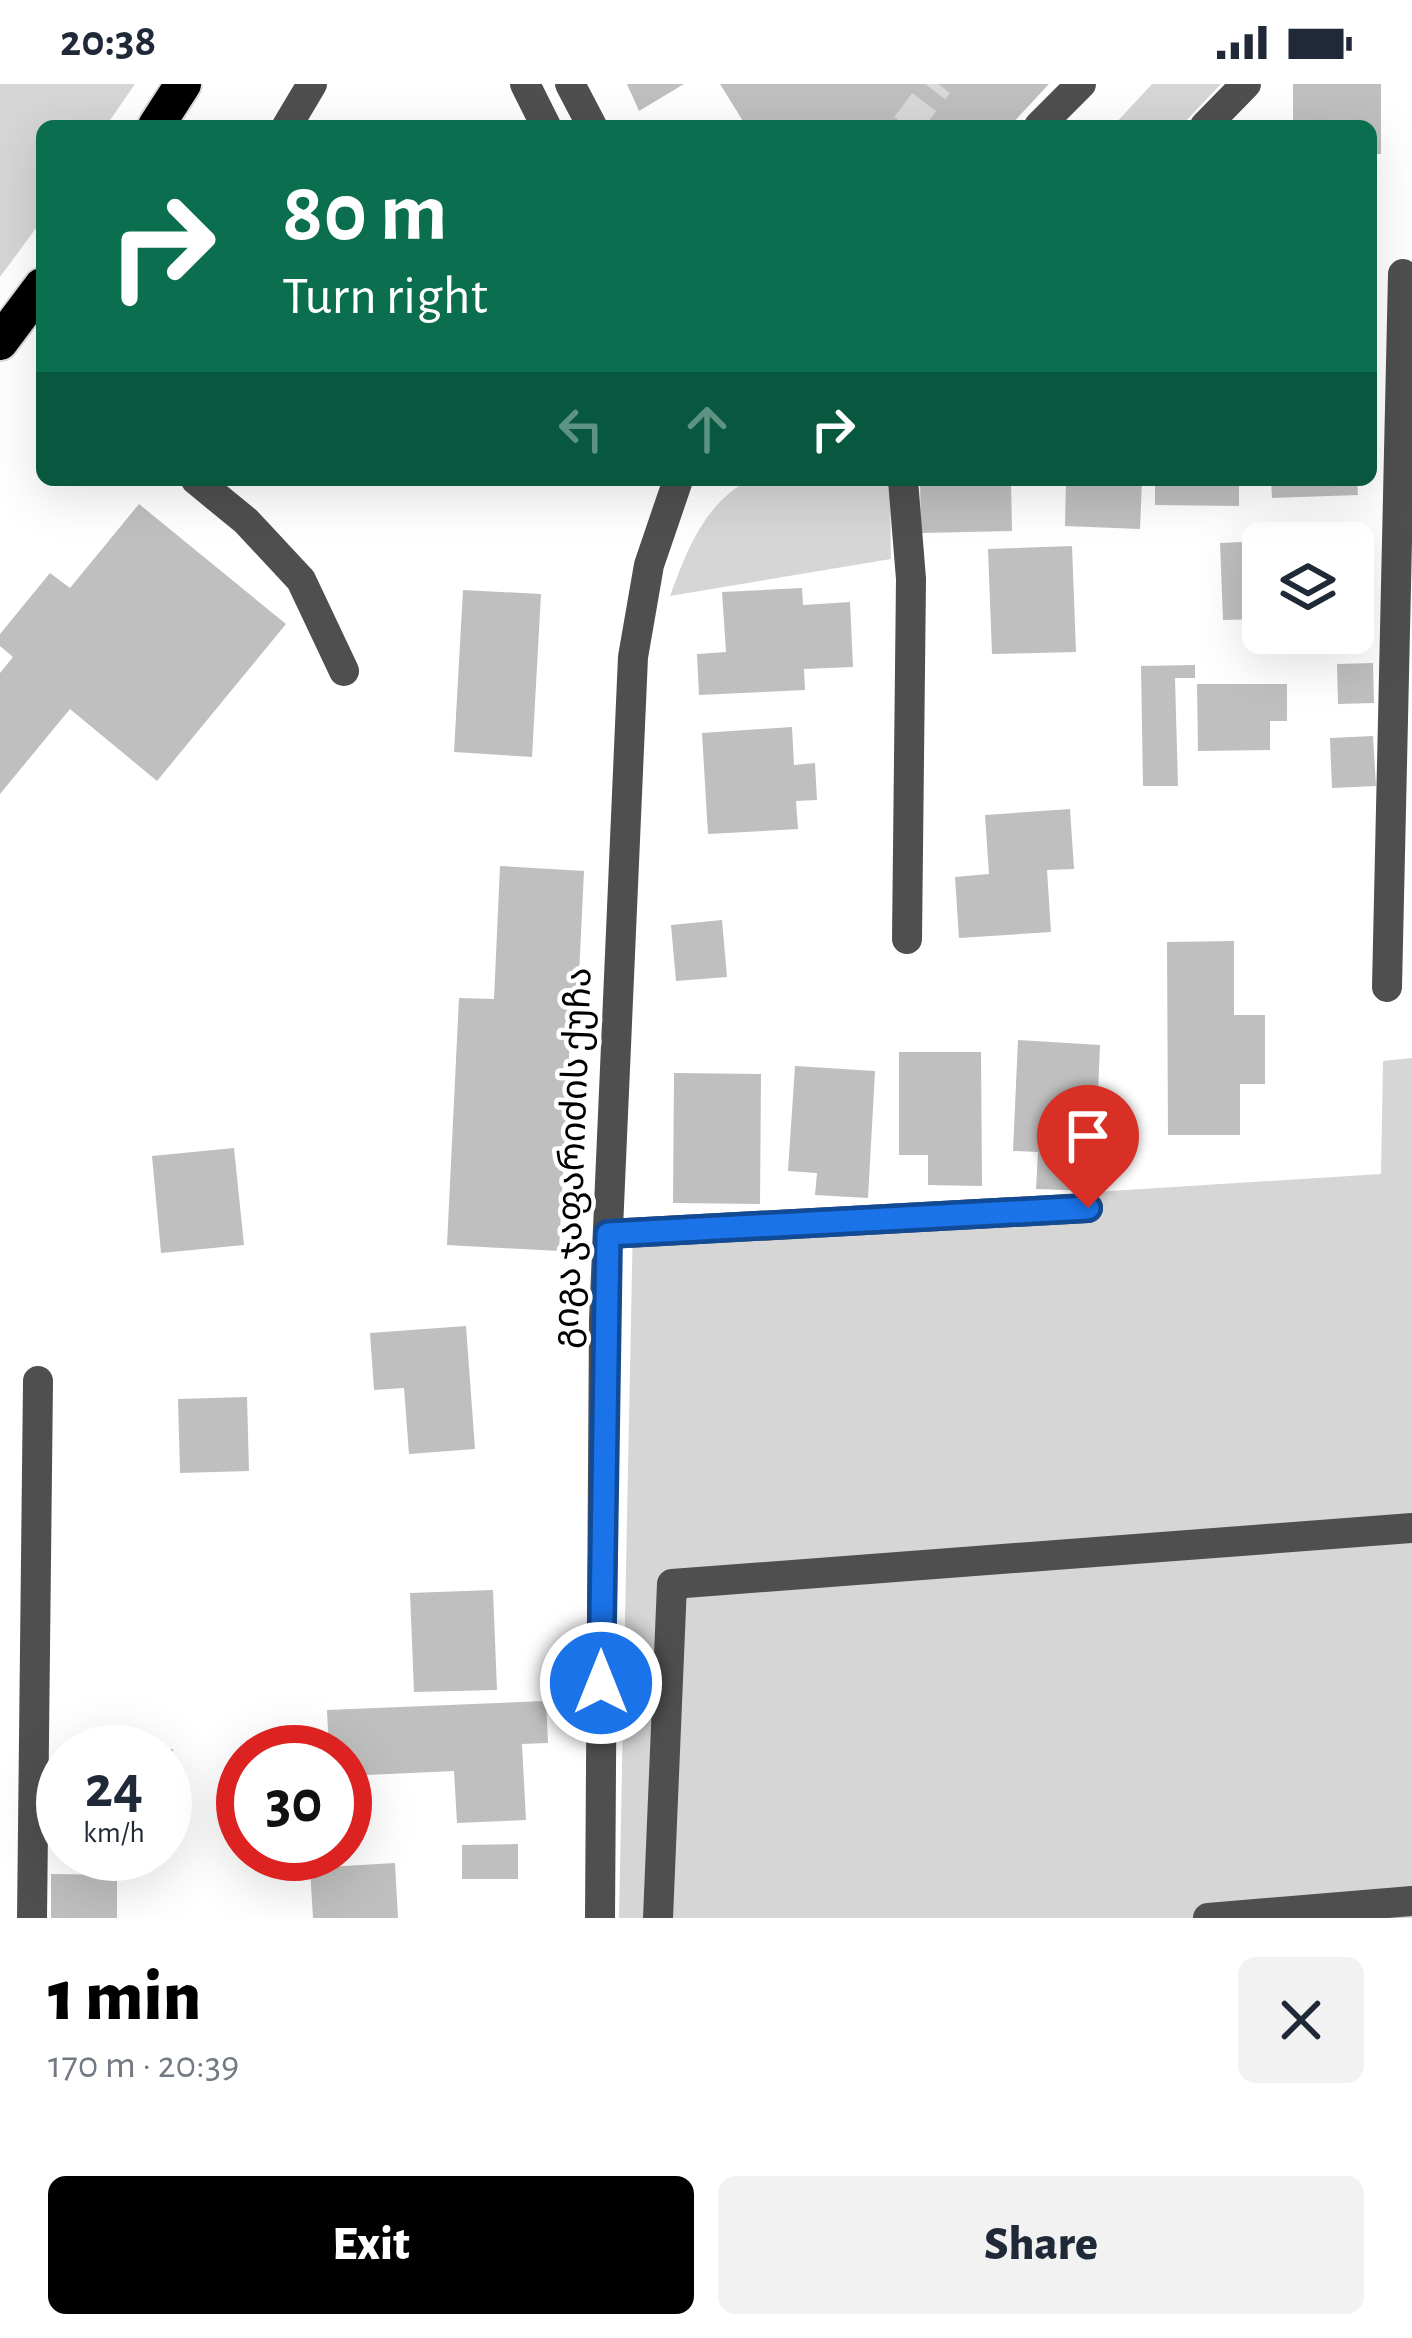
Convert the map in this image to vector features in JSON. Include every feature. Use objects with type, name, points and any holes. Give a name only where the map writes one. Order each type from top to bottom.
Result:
[{"type":"highway","points":[[165,120],[183,84]]},
{"type":"highway","points":[[0,342],[36,294]]},
{"type":"street","points":[[291,120],[312,84]]},
{"type":"street","points":[[525,84],[543,120]]},
{"type":"street","points":[[570,84],[589,120]]},
{"type":"street","points":[[1045,120],[1081,84]]},
{"type":"street","points":[[1211,120],[1246,84]]},
{"type":"street","points":[[1377,277],[1407,273],[1387,987]]},
{"type":"street","points":[[203,486],[246,521],[301,580],[344,671]]},
{"type":"street","name":"გიგა ჯაფარიძის ქუჩა","points":[[600,1918],[603,1342],[633,657],[650,566],[676,486]]},
{"type":"street","points":[[903,486],[910,579],[907,939]]},
{"type":"street","points":[[608,1234],[1088,1208]]},
{"type":"street","points":[[32,1918],[38,1381]]},
{"type":"street","points":[[658,1918],[672,1584],[1412,1528]]},
{"type":"street","points":[[1208,1918],[1412,1901]]},
{"type":"shaded area","points":[[0,84],[135,84],[110,120],[36,120],[36,228],[0,277]]},
{"type":"shaded area","points":[[1152,84],[1221,84],[1187,120],[1119,120]]},
{"type":"shaded area","points":[[739,486],[890,486],[891,559],[670,596],[691,545],[709,515]]},
{"type":"shaded area","points":[[1412,1058],[1412,1918],[619,1918],[633,1221],[1381,1174],[1383,1061]]},
{"type":"building","points":[[627,84],[684,84],[639,111]]},
{"type":"building","points":[[720,84],[1049,84],[1016,120],[742,120]]},
{"type":"building","points":[[1293,84],[1381,84],[1381,154],[1377,154],[1377,120],[1293,120]]},
{"type":"building","points":[[920,486],[1011,486],[1012,531],[921,533]]},
{"type":"building","points":[[1066,486],[1142,486],[1140,529],[1065,526]]},
{"type":"building","points":[[1155,486],[1239,486],[1239,506],[1155,505]]},
{"type":"building","points":[[1271,486],[1357,486],[1358,495],[1272,498]]},
{"type":"building","points":[[139,504],[286,624],[157,781],[70,709],[0,794],[0,673],[13,657],[0,646],[0,634],[50,573],[70,588]]},
{"type":"building","points":[[1242,542],[1242,620],[1223,620],[1220,543]]},
{"type":"building","points":[[1072,546],[1076,652],[992,654],[988,549]]},
{"type":"building","points":[[802,588],[803,605],[850,602],[853,667],[804,669],[805,690],[699,695],[697,654],[726,652],[722,592]]},
{"type":"building","points":[[463,590],[541,594],[532,757],[454,752]]},
{"type":"building","points":[[1373,663],[1374,703],[1338,704],[1337,664]]},
{"type":"building","points":[[1195,665],[1195,678],[1175,678],[1178,786],[1143,786],[1141,666]]},
{"type":"building","points":[[1197,684],[1287,684],[1287,721],[1270,721],[1270,750],[1198,751]]},
{"type":"building","points":[[792,727],[794,765],[815,763],[817,800],[796,801],[798,829],[708,834],[702,733]]},
{"type":"building","points":[[1373,736],[1376,786],[1332,788],[1330,738]]},
{"type":"building","points":[[1070,809],[1074,869],[1047,870],[1051,932],[959,938],[955,877],[989,874],[985,815]]},
{"type":"building","points":[[500,866],[584,871],[559,1251],[447,1245],[459,998],[494,999]]},
{"type":"building","points":[[722,920],[727,977],[676,981],[671,925]]},
{"type":"building","points":[[1234,941],[1234,1015],[1265,1015],[1265,1084],[1240,1084],[1240,1135],[1168,1135],[1167,942]]},
{"type":"building","points":[[1018,1040],[1100,1045],[1094,1191],[1036,1189],[1038,1152],[1013,1151]]},
{"type":"building","points":[[899,1052],[981,1052],[982,1186],[928,1185],[928,1155],[899,1155]]},
{"type":"building","points":[[795,1066],[875,1071],[868,1198],[815,1195],[817,1173],[788,1171]]},
{"type":"building","points":[[674,1073],[761,1074],[760,1204],[673,1203]]},
{"type":"building","points":[[234,1148],[244,1245],[161,1253],[152,1156]]},
{"type":"building","points":[[466,1326],[475,1449],[409,1454],[404,1388],[374,1390],[370,1333]]},
{"type":"building","points":[[247,1397],[249,1471],[180,1473],[178,1399]]},
{"type":"building","points":[[493,1590],[497,1690],[414,1692],[410,1593]]},
{"type":"building","points":[[546,1701],[548,1743],[522,1744],[526,1820],[457,1823],[454,1771],[372,1775],[372,1725],[328,1725],[327,1710]]},
{"type":"building","points":[[518,1844],[518,1879],[462,1879],[462,1845]]},
{"type":"building","points":[[395,1863],[398,1918],[313,1918],[311,1881],[372,1881],[372,1864]]},
{"type":"building","points":[[51,1881],[117,1881],[117,1918],[51,1918]]},
{"type":"tunnel","points":[[911,120],[938,84]]},
{"type":"route","points":[[601,1683],[608,1234],[1088,1208]]}]
